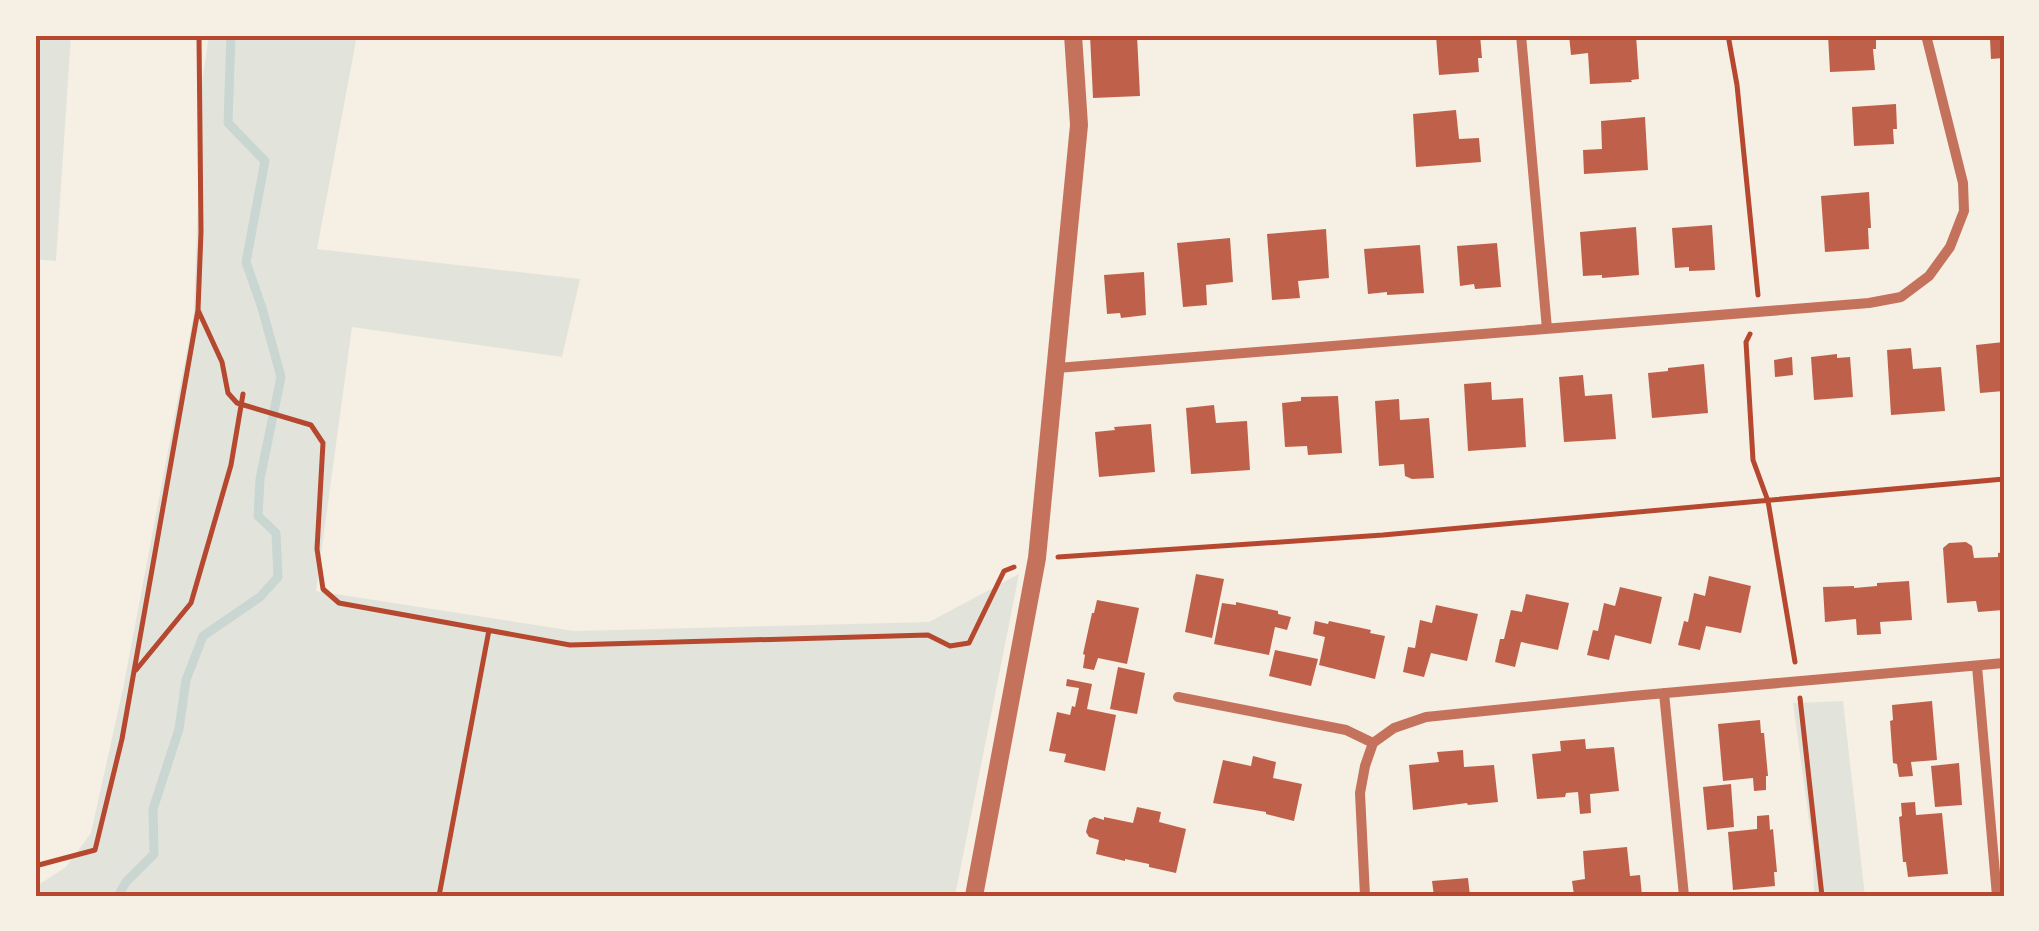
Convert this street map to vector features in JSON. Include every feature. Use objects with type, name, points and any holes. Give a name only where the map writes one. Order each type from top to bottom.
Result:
[{"type":"street","points":[[974,896],[1036,558],[1079,125],[1073,35]]},
{"type":"street","points":[[1522,35],[1547,329]]},
{"type":"street","points":[[1056,368],[1868,304],[1901,297],[1929,276],[1950,247],[1964,211],[1963,183],[1926,35]]},
{"type":"street","points":[[1365,896],[1360,793],[1364,766],[1372,743],[1394,728],[1426,717],[2004,664]]},
{"type":"street","points":[[1977,666],[1996,896]]},
{"type":"street","points":[[1664,693],[1684,896]]},
{"type":"street","points":[[1178,697],[1346,730],[1372,743]]},
{"type":"path","points":[[35,866],[95,850],[122,739],[198,310],[201,232],[198,35]]},
{"type":"path","points":[[1728,35],[1737,85],[1760,312],[1746,342],[1753,460],[1768,501],[1798,681],[1822,896]]},
{"type":"path","points":[[198,310],[222,362],[228,393],[238,402],[311,425],[323,443],[317,549],[323,590],[340,603],[570,645],[928,635],[950,646],[969,643],[1004,570],[1036,558],[1363,536],[2004,479]]},
{"type":"path","points":[[134,672],[191,603],[231,465],[242,394]]},
{"type":"path","points":[[439,896],[489,630]]},
{"type":"shaded area","points":[[35,35],[71,35],[56,261],[35,259]]},
{"type":"shaded area","points":[[209,35],[357,35],[317,249],[580,279],[562,357],[352,327],[316,591],[574,631],[929,622],[1019,574],[955,896],[35,896],[35,887],[66,867],[91,833],[124,684],[194,313],[202,82]]},
{"type":"shaded area","points":[[1843,701],[1865,896],[1814,896],[1813,849],[1793,703]]},
{"type":"building","points":[[1090,35],[1137,35],[1140,96],[1093,98]]},
{"type":"building","points":[[1480,35],[1479,72],[1439,75],[1436,36]]},
{"type":"building","points":[[1569,35],[1636,35],[1639,79],[1590,84],[1588,53],[1571,55]]},
{"type":"building","points":[[1828,35],[1876,35],[1875,70],[1830,72]]},
{"type":"building","points":[[1986,35],[2004,35],[2004,58],[1991,59],[1990,39]]},
{"type":"building","points":[[1896,104],[1894,144],[1854,146],[1852,107]]},
{"type":"building","points":[[1456,110],[1459,139],[1479,138],[1481,162],[1416,167],[1413,114]]},
{"type":"building","points":[[1645,117],[1648,170],[1584,174],[1583,150],[1602,149],[1601,121]]},
{"type":"building","points":[[1869,192],[1869,249],[1825,252],[1821,196]]},
{"type":"building","points":[[1712,225],[1715,270],[1675,268],[1672,228]]},
{"type":"building","points":[[1636,227],[1639,275],[1583,276],[1580,232]]},
{"type":"building","points":[[1326,229],[1329,278],[1298,281],[1300,298],[1272,300],[1267,234]]},
{"type":"building","points":[[1230,238],[1233,282],[1206,285],[1207,305],[1183,307],[1177,243]]},
{"type":"building","points":[[1497,243],[1501,287],[1460,286],[1457,246]]},
{"type":"building","points":[[1420,245],[1424,293],[1368,294],[1364,249]]},
{"type":"building","points":[[1144,272],[1146,315],[1121,318],[1120,313],[1107,314],[1104,275]]},
{"type":"building","points":[[2004,342],[2004,391],[1980,393],[1976,345]]},
{"type":"building","points":[[1911,348],[1913,369],[1941,367],[1945,411],[1891,415],[1887,350]]},
{"type":"building","points":[[1837,354],[1837,358],[1850,357],[1853,397],[1814,400],[1811,357]]},
{"type":"building","points":[[1792,357],[1793,375],[1775,377],[1774,360]]},
{"type":"building","points":[[1704,364],[1708,413],[1652,418],[1648,373]]},
{"type":"building","points":[[1583,375],[1585,396],[1612,394],[1616,439],[1564,442],[1559,377]]},
{"type":"building","points":[[1491,382],[1492,400],[1523,398],[1526,447],[1468,451],[1464,384]]},
{"type":"building","points":[[1338,396],[1342,453],[1308,455],[1307,446],[1285,447],[1282,403],[1301,401],[1301,397]]},
{"type":"building","points":[[1399,399],[1400,420],[1429,418],[1434,478],[1405,476],[1404,464],[1379,466],[1375,401]]},
{"type":"building","points":[[1214,405],[1216,423],[1247,421],[1250,470],[1191,474],[1186,408]]},
{"type":"building","points":[[1151,424],[1155,472],[1099,477],[1095,432]]},
{"type":"building","points":[[1966,542],[1972,546],[1974,558],[1998,557],[1998,553],[2004,552],[2003,610],[1978,612],[1976,601],[1947,603],[1943,548],[1949,543]]},
{"type":"building","points":[[1196,574],[1224,579],[1212,638],[1185,632]]},
{"type":"building","points":[[1709,576],[1751,586],[1741,633],[1706,626],[1700,650],[1678,645],[1694,593],[1705,596]]},
{"type":"building","points":[[1909,581],[1912,620],[1880,622],[1881,634],[1857,635],[1856,619],[1825,622],[1823,587],[1854,588]]},
{"type":"building","points":[[1620,587],[1662,597],[1651,644],[1615,635],[1609,660],[1587,655],[1604,603],[1615,606]]},
{"type":"building","points":[[1526,594],[1569,603],[1558,650],[1521,642],[1515,667],[1495,662],[1511,610],[1522,612]]},
{"type":"building","points":[[1097,600],[1139,608],[1127,664],[1098,658],[1094,670],[1083,668]]},
{"type":"building","points":[[1236,602],[1291,617],[1287,630],[1275,627],[1269,655],[1214,644],[1222,603]]},
{"type":"building","points":[[1436,605],[1478,614],[1467,661],[1431,653],[1424,677],[1403,672],[1408,647],[1415,648],[1420,620],[1432,623]]},
{"type":"building","points":[[1315,621],[1385,636],[1375,679],[1319,665],[1325,637],[1313,634]]},
{"type":"building","points":[[1275,650],[1318,659],[1311,686],[1269,676]]},
{"type":"building","points":[[1118,667],[1145,673],[1137,714],[1110,709]]},
{"type":"building","points":[[1067,679],[1092,684],[1087,709],[1116,715],[1105,771],[1064,762],[1066,754],[1049,751],[1057,712],[1070,715],[1072,706],[1075,707],[1079,688],[1066,686]]},
{"type":"building","points":[[1932,701],[1937,760],[1911,762],[1913,776],[1899,777],[1897,764],[1893,763],[1892,705]]},
{"type":"building","points":[[1760,720],[1768,776],[1766,790],[1754,791],[1753,778],[1723,781],[1718,724]]},
{"type":"building","points":[[1585,739],[1586,749],[1614,747],[1619,791],[1590,794],[1591,813],[1580,814],[1578,792],[1537,799],[1532,754],[1561,751],[1560,741]]},
{"type":"building","points":[[1463,750],[1464,767],[1494,765],[1498,802],[1413,810],[1409,765],[1439,762],[1437,752]]},
{"type":"building","points":[[1253,756],[1276,762],[1273,778],[1302,784],[1294,821],[1213,803],[1223,760],[1251,766]]},
{"type":"building","points":[[1959,763],[1962,805],[1935,807],[1931,766]]},
{"type":"building","points":[[1731,784],[1734,827],[1707,830],[1703,787]]},
{"type":"building","points":[[1915,802],[1916,815],[1942,813],[1948,874],[1908,877],[1899,817],[1901,803]]},
{"type":"building","points":[[1137,807],[1161,812],[1159,822],[1186,829],[1176,873],[1096,854],[1099,840],[1086,832],[1089,820],[1104,817],[1133,823]]},
{"type":"building","points":[[1769,815],[1777,872],[1775,886],[1733,890],[1728,832],[1757,829],[1757,816]]},
{"type":"building","points":[[1627,847],[1630,876],[1640,875],[1642,896],[1574,895],[1572,881],[1585,879],[1583,851]]},
{"type":"building","points":[[1468,878],[1470,896],[1434,896],[1432,881]]},
{"type":"waterway","points":[[118,896],[126,882],[154,854],[153,809],[179,729],[186,680],[203,636],[260,597],[278,577],[276,533],[258,516],[260,479],[281,377],[246,262],[265,161],[228,123],[231,35]]}]
